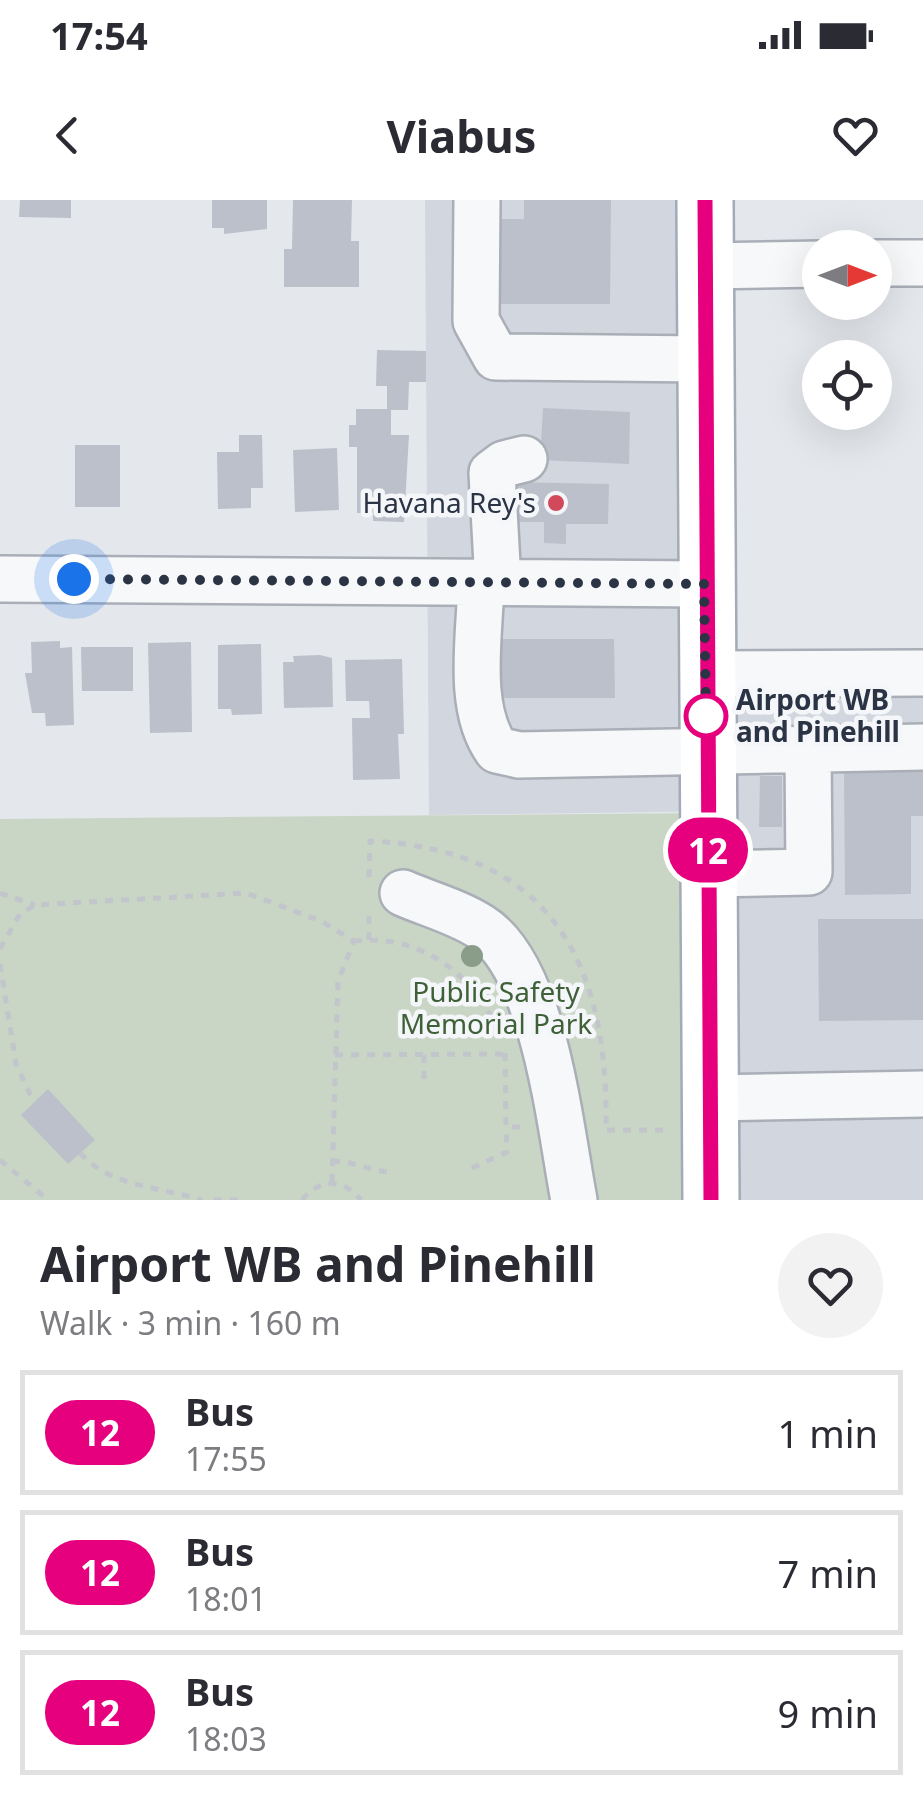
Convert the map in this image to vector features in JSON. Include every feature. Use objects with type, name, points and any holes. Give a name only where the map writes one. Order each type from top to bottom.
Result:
[{"type":"main road","points":[[705,200],[704,584],[711,1200]]},
{"type":"street","points":[[477,200],[476,321],[496,357],[704,359]]},
{"type":"street","points":[[892,263],[923,262]]},
{"type":"street","points":[[705,266],[802,264]]},
{"type":"street","points":[[524,459],[504,464],[492,474],[489,582],[479,697],[484,732],[497,750],[518,755],[923,747]]},
{"type":"street","points":[[0,579],[704,584]]},
{"type":"street","points":[[705,674],[923,673]]},
{"type":"street","points":[[708,874],[809,872],[828,749]]},
{"type":"street","points":[[403,892],[484,928],[523,974],[540,1024],[574,1200]]},
{"type":"street","points":[[710,1098],[923,1094]]},
{"type":"path","points":[[0,893],[35,904],[246,894],[321,920],[354,941],[338,981],[332,1183]]},
{"type":"path","points":[[0,949],[20,914],[35,904]]},
{"type":"path","points":[[0,964],[16,1064],[34,1103]]},
{"type":"path","points":[[335,1055],[505,1054]]},
{"type":"path","points":[[424,1055],[424,1081]]},
{"type":"path","points":[[472,1168],[507,1152],[506,1127]]},
{"type":"path","points":[[80,1153],[94,1168],[117,1178],[202,1200]]},
{"type":"path","points":[[332,1161],[350,1161],[371,1172],[394,1172]]},
{"type":"path","points":[[0,1164],[48,1200]]},
{"type":"path","points":[[302,1200],[312,1189],[332,1183],[352,1189],[361,1200]]},
{"type":"path","points":[[35,1192],[38,1200]]},
{"type":"path","points":[[214,1200],[244,1200]]},
{"type":"shaded area","points":[[425,200],[727,200],[730,683],[923,685],[923,1200],[733,1200],[730,811],[429,815]]},
{"type":"green space","name":"Public Safety Memorial Park","points":[[707,813],[711,1200],[0,1200],[0,819]]},
{"type":"building","points":[[20,200],[71,200],[71,218],[19,217]]},
{"type":"building","points":[[212,200],[267,200],[267,229],[224,234],[224,228],[212,228]]},
{"type":"building","points":[[293,200],[352,200],[351,241],[359,241],[359,287],[284,287],[284,249],[292,249]]},
{"type":"building","points":[[524,200],[611,200],[610,304],[498,304],[498,219],[524,219]]},
{"type":"building","points":[[377,350],[426,351],[426,382],[409,382],[408,410],[391,410],[391,435],[409,435],[404,522],[373,521],[373,513],[357,513],[357,447],[349,447],[349,425],[356,425],[356,409],[387,409],[387,386],[376,386]]},
{"type":"building","points":[[543,408],[630,412],[629,464],[540,460]]},
{"type":"building","points":[[239,435],[262,435],[263,488],[251,488],[251,508],[218,509],[217,452],[239,452]]},
{"type":"building","points":[[75,445],[120,445],[120,507],[75,507]]},
{"type":"building","points":[[337,448],[339,510],[295,512],[293,450]]},
{"type":"building","name":"Havana Rey's","points":[[504,482],[609,484],[608,524],[566,524],[566,544],[544,543],[544,522],[503,522]]},
{"type":"building","points":[[496,639],[614,639],[615,698],[496,698]]},
{"type":"building","points":[[60,641],[60,648],[72,647],[74,725],[46,726],[45,713],[32,713],[25,673],[32,673],[31,642]]},
{"type":"building","points":[[191,642],[192,732],[150,733],[148,643]]},
{"type":"building","points":[[261,644],[262,714],[232,715],[231,709],[218,709],[218,645]]},
{"type":"building","points":[[81,647],[133,647],[133,691],[82,691]]},
{"type":"building","points":[[293,656],[332,658],[333,707],[284,708],[283,662],[294,662]]},
{"type":"building","points":[[402,659],[404,734],[398,734],[400,779],[353,780],[352,718],[370,718],[369,701],[346,701],[345,660]]},
{"type":"building","points":[[923,768],[923,816],[911,816],[911,894],[845,895],[844,769]]},
{"type":"building","points":[[760,776],[782,776],[782,827],[759,827]]},
{"type":"building","points":[[818,919],[923,919],[923,1020],[819,1021]]},
{"type":"building","points":[[48,1089],[95,1140],[68,1164],[21,1115]]},
{"type":"bus line","name":"12","points":[[705,200],[704,584],[711,1200]]},
{"type":"place","name":"Havana Rey's","points":[[556,503]]},
{"type":"place","name":"Airport WB and Pinehill","points":[[706,716]]},
{"type":"route","points":[[74,579],[704,584],[706,716]]}]
